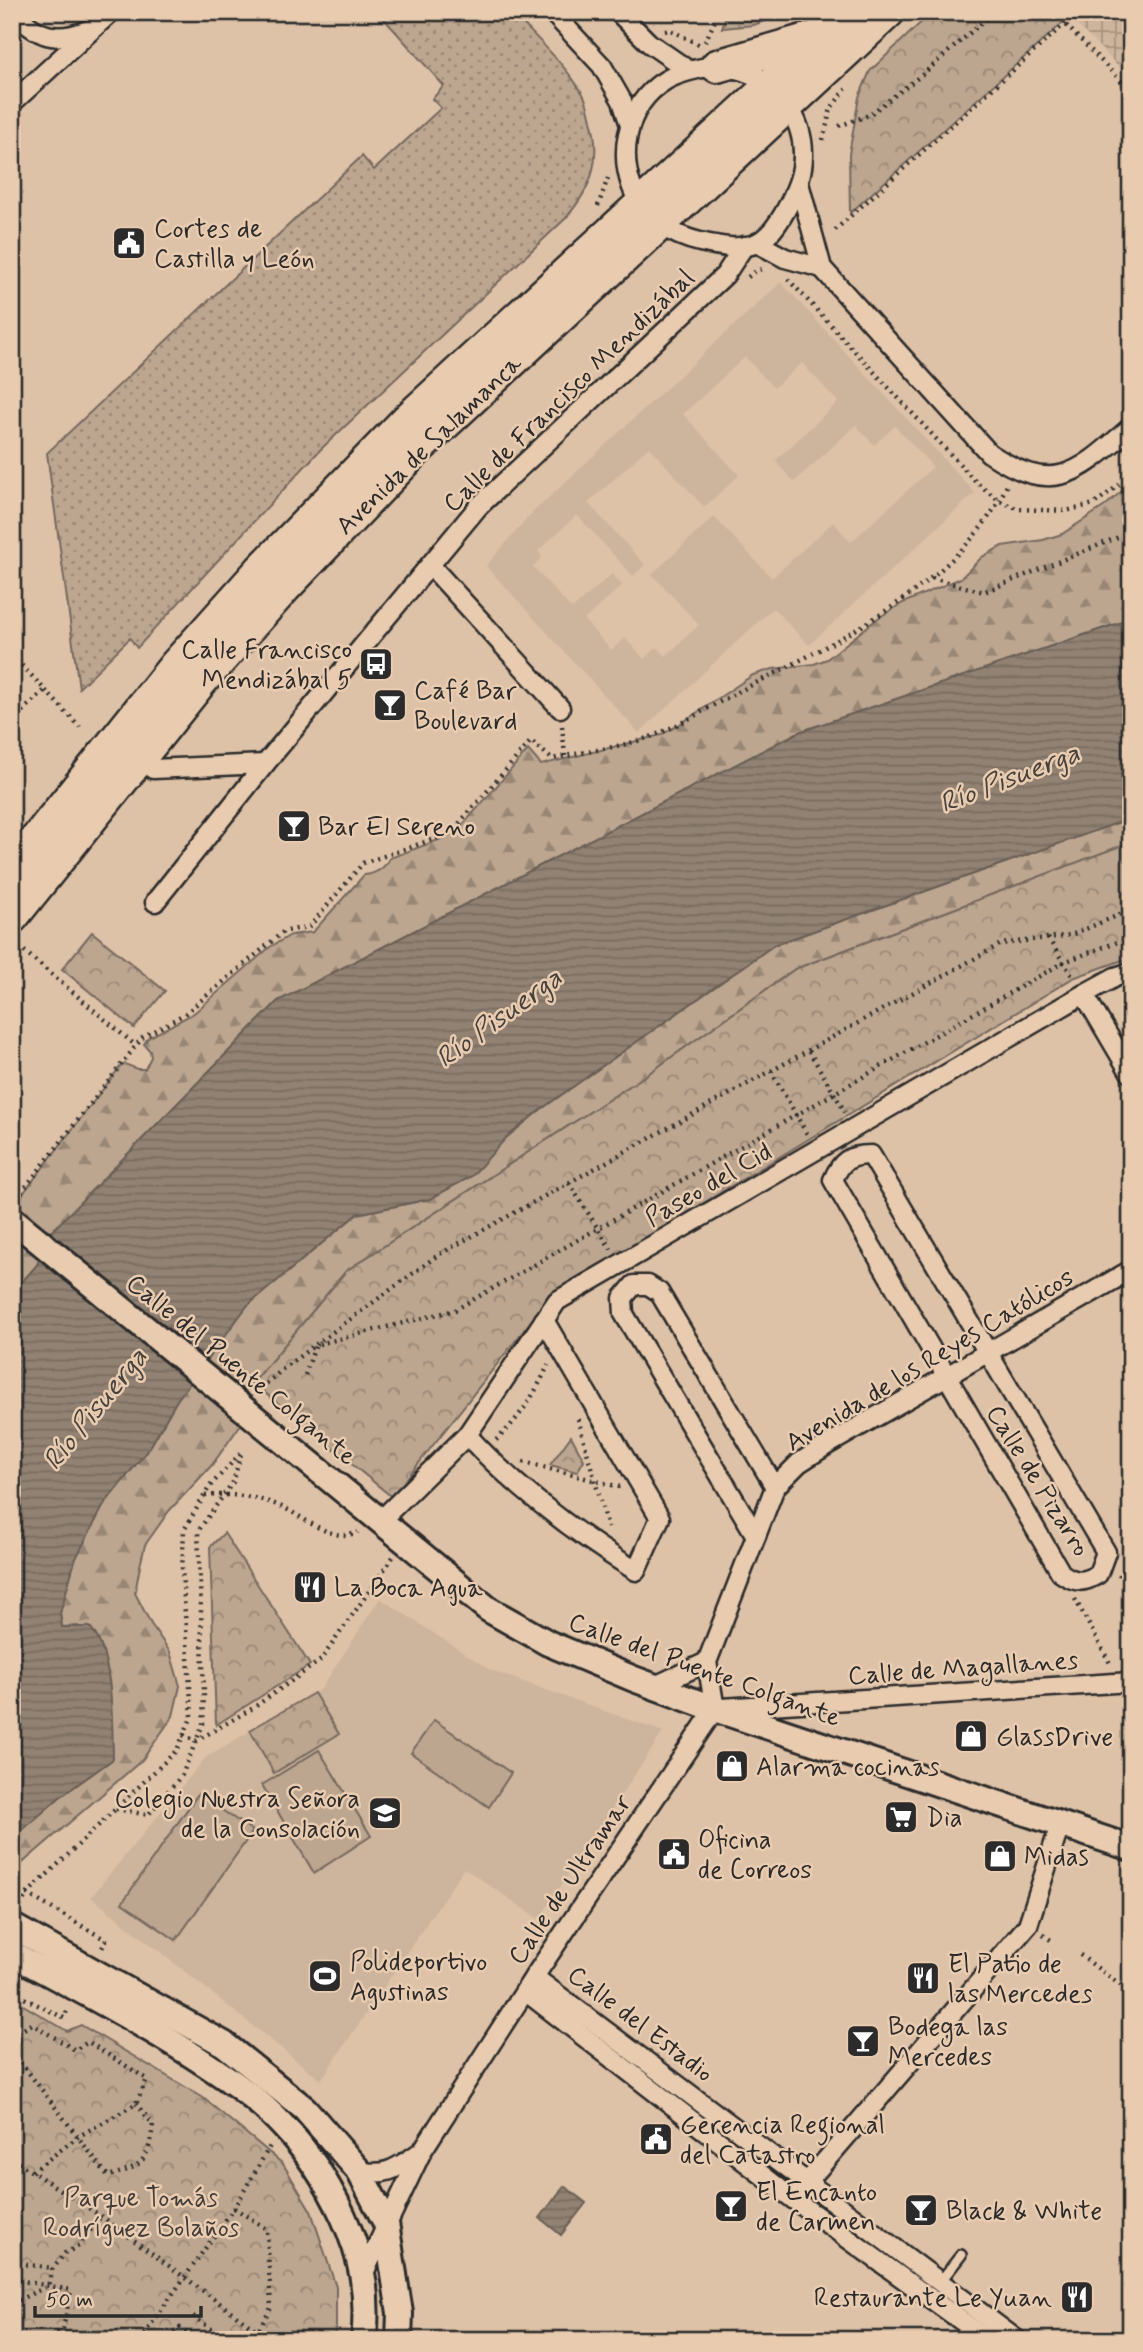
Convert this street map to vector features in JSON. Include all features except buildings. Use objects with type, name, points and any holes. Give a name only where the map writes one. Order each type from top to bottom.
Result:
[{"type":"highway","name":"Avenida de Salamanca","points":[[779,96],[818,37],[845,12]]},
{"type":"highway","name":"Avenida de Salamanca","points":[[12,918],[141,769],[202,680],[266,608],[414,452],[651,215],[779,96],[888,12]]},
{"type":"highway","points":[[703,61],[818,37]]},
{"type":"highway","name":"Avenida de Salamanca","points":[[12,870],[148,699],[261,570],[408,419],[651,215]]},
{"type":"street","points":[[14,12],[22,21],[46,37],[69,38],[95,27]]},
{"type":"street","points":[[12,103],[111,12]]},
{"type":"street","points":[[552,12],[602,66],[622,101],[630,125]]},
{"type":"street","points":[[618,12],[649,43],[703,61],[745,71],[779,96],[800,130],[803,156],[799,183],[822,268],[989,453],[1013,470],[1038,477],[1064,474],[1088,464],[1131,427]]},
{"type":"street","points":[[703,61],[665,81],[648,96],[630,125],[625,156],[627,173],[651,215],[685,238],[731,247],[751,244],[785,258],[822,268]]},
{"type":"street","name":"Calle de Francisco Mendizábal","points":[[155,902],[265,764],[478,507],[725,275],[751,244],[766,236],[780,220],[799,183]]},
{"type":"street","points":[[430,565],[560,708]]},
{"type":"street","points":[[141,769],[265,764]]},
{"type":"street","name":"Paseo del Cid","points":[[380,1521],[467,1435],[557,1301],[1084,994],[1115,977],[1131,972]]},
{"type":"street","points":[[1084,994],[1131,1074]]},
{"type":"street","name":"Calle de Pizarro","points":[[871,1155],[988,1351],[1106,1552],[1098,1574],[1085,1581],[1070,1580],[1061,1573],[946,1377],[833,1180],[843,1161],[855,1156],[871,1155]]},
{"type":"street","name":"Calle del Puente Colgante","points":[[12,1219],[488,1608],[548,1643],[715,1709],[1131,1848]]},
{"type":"street","name":"Avenida de los Reyes Católicos","points":[[707,1662],[775,1487],[799,1463],[1131,1270]]},
{"type":"street","points":[[756,1536],[624,1314],[623,1298],[634,1285],[648,1284],[659,1292],[775,1487]]},
{"type":"street","points":[[467,1435],[534,1500],[636,1571],[660,1518],[544,1320]]},
{"type":"street","points":[[656,1686],[707,1662],[715,1709]]},
{"type":"street","name":"Calle de Magallanes","points":[[715,1709],[1126,1683]]},
{"type":"street","points":[[798,1703],[791,1719],[798,1736]]},
{"type":"street","name":"Calle de Ultramar","points":[[364,2273],[422,2151],[530,1984],[715,1709]]},
{"type":"street","points":[[793,2199],[1028,1925],[1060,1825]]},
{"type":"street","points":[[15,1919],[79,1975],[147,2027],[226,2077],[285,2128],[313,2164],[335,2199],[353,2239],[364,2273],[364,2340]]},
{"type":"street","points":[[12,1954],[79,1975],[224,2044],[305,2109],[359,2171],[386,2223],[400,2313],[398,2340]]},
{"type":"street","name":"Calle del Estadio","points":[[530,1984],[807,2181],[1017,2340]]},
{"type":"street","name":"Calle del Estadio","points":[[530,1984],[793,2199],[988,2340]]},
{"type":"street","name":"Calle de Ultramar","points":[[359,2171],[372,2174],[393,2171],[422,2151]]},
{"type":"lane","points":[[940,2282],[961,2255]]},
{"type":"path","points":[[703,61],[719,12]]},
{"type":"path","points":[[839,126],[869,116],[923,74],[994,12]]},
{"type":"path","points":[[1063,12],[1065,24],[1125,84],[1131,78]]},
{"type":"path","points":[[835,230],[1078,12]]},
{"type":"path","points":[[821,150],[831,108],[848,85]]},
{"type":"path","points":[[725,275],[743,279],[757,270],[771,269]]},
{"type":"path","points":[[12,1204],[142,1038],[186,1013],[283,932],[310,926],[363,863],[443,835],[455,828],[531,741],[552,759],[649,737],[827,647],[894,606],[931,578],[986,523],[1000,501],[1013,470]]},
{"type":"path","points":[[931,578],[984,592],[1131,532]]},
{"type":"path","points":[[12,655],[80,727]]},
{"type":"path","points":[[12,720],[45,690]]},
{"type":"path","points":[[560,708],[565,756]]},
{"type":"path","points":[[242,1407],[285,1367],[438,1255],[1002,944],[1071,935],[1131,910]]},
{"type":"path","points":[[315,1345],[455,1310],[1064,962],[1131,937]]},
{"type":"path","points":[[1048,938],[1084,994]]},
{"type":"path","points":[[24,951],[135,1045]]},
{"type":"path","points":[[809,1050],[854,1128]]},
{"type":"path","points":[[771,1071],[816,1151]]},
{"type":"path","points":[[569,1183],[621,1265]]},
{"type":"path","points":[[482,1452],[507,1431],[541,1382],[557,1344]]},
{"type":"path","points":[[304,1375],[315,1345]]},
{"type":"path","points":[[577,1418],[617,1560]]},
{"type":"path","points":[[482,1452],[647,1494]]},
{"type":"path","points":[[15,1919],[27,1894],[177,1750],[192,1716],[182,1570],[184,1530],[210,1486],[241,1453],[233,1482],[198,1531],[203,1724],[182,1775],[148,1815],[116,1809]]},
{"type":"path","points":[[196,1741],[253,1708],[321,1660],[395,1554],[380,1521],[354,1534],[336,1536],[281,1506],[252,1497],[225,1494],[205,1496]]},
{"type":"path","points":[[1061,1573],[1126,1683]]},
{"type":"path","points":[[183,1735],[196,1741]]},
{"type":"path","points":[[12,1992],[64,2018],[79,1975],[106,1940],[27,1894]]},
{"type":"path","points":[[1080,1955],[1131,1993]]},
{"type":"path","points":[[12,2036],[32,2024],[75,2050],[88,2042],[147,2079],[135,2104],[79,2137],[32,2172]]},
{"type":"path","points":[[12,2051],[108,2176],[126,2171],[142,2161],[150,2151],[153,2124],[135,2104]]},
{"type":"path","points":[[140,2340],[234,2208],[273,2141]]},
{"type":"path","points":[[12,2159],[102,2217],[270,2340]]},
{"type":"path","points":[[234,2208],[267,2229],[271,2308],[253,2340]]},
{"type":"path","points":[[12,2303],[48,2286],[54,2268],[65,2253],[79,2246],[102,2217]]},
{"type":"path","points":[[12,2263],[19,2266],[54,2268]]},
{"type":"path","points":[[12,2279],[71,2290],[63,2329],[46,2340]]},
{"type":"path","points":[[193,2315],[227,2340]]},
{"type":"path","points":[[171,2340],[180,2328],[196,2340]]},
{"type":"path","points":[[12,2331],[25,2340]]},
{"type":"shaded area","points":[[1083,12],[1131,12],[1131,67],[1125,73],[1074,22]]},
{"type":"shaded area","points":[[781,282],[975,493],[809,645],[773,608],[639,733],[486,566],[531,514]],"holes":[[[745,357],[774,388],[802,363],[838,402],[775,461],[794,482],[856,425],[874,445],[895,426],[933,467],[851,542],[833,522],[772,578],[714,517],[652,574],[699,625],[666,656],[657,647],[644,659],[625,638],[611,650],[584,620],[622,585],[612,574],[572,609],[533,567],[542,557],[538,551],[577,515],[633,576],[645,565],[588,503],[649,447],[704,507],[739,475],[683,414]]]},
{"type":"shaded area","name":"Colegio Nuestra Señora de la Consolación","points":[[380,1598],[490,1670],[663,1732],[539,1919],[464,1868],[321,2080],[91,1897],[206,1757],[321,1689]]},
{"type":"green space","points":[[378,12],[512,12],[559,62],[584,97],[589,110],[595,148],[595,161],[588,185],[565,219],[320,450],[137,648],[130,638],[79,688],[47,453],[362,156],[374,170],[441,108],[432,99],[444,86]]},
{"type":"green space","points":[[727,12],[787,12],[754,25],[722,28]]},
{"type":"green space","points":[[932,12],[1075,12],[850,213],[849,154],[859,97],[870,71]]},
{"type":"green space","points":[[1131,483],[1131,619],[799,732],[278,1001],[50,1233],[37,1265],[21,1283],[12,1305],[12,1240],[14,1241],[32,1218],[20,1207],[22,1195],[120,1067],[125,1064],[145,1069],[151,1057],[144,1044],[148,1038],[194,1013],[270,947],[291,935],[313,932],[364,875],[379,870],[390,858],[455,834],[528,750],[541,765],[661,735],[753,675],[773,669],[814,664],[827,659],[878,618],[903,603],[961,578],[982,557],[1002,546],[1043,540],[1062,534],[1105,506]]},
{"type":"green space","points":[[1131,818],[1131,842],[795,969],[648,1074],[346,1271],[253,1383],[245,1391],[233,1385],[217,1405],[241,1424],[212,1465],[169,1511],[145,1545],[135,1593],[170,1652],[180,1686],[173,1716],[142,1760],[12,1872],[12,1839],[60,1797],[113,1759],[78,1626],[62,1627],[60,1613],[75,1560],[105,1503],[150,1447],[177,1400],[247,1306],[357,1214],[430,1199],[540,1110],[774,945]]},
{"type":"green space","points":[[1131,842],[1131,957],[1073,978],[551,1296],[392,1497],[253,1383],[346,1271],[648,1074],[795,969]]},
{"type":"green space","points":[[92,932],[165,991],[134,1028],[62,969]]},
{"type":"green space","points":[[571,1436],[584,1460],[577,1472],[550,1465]]},
{"type":"green space","points":[[224,1533],[310,1665],[216,1725],[210,1547]]},
{"type":"green space","points":[[314,1693],[339,1734],[274,1773],[250,1730]]},
{"type":"green space","points":[[434,1720],[511,1773],[489,1807],[411,1753]]},
{"type":"green space","points":[[319,1750],[371,1836],[314,1873],[262,1785]]},
{"type":"green space","points":[[198,1794],[253,1831],[176,1940],[122,1903]]},
{"type":"green space","name":"Parque Tomás Rodríguez Bolaños","points":[[20,2003],[67,2031],[81,2025],[202,2097],[283,2164],[311,2211],[336,2287],[336,2330],[331,2340],[12,2340],[12,2015]]},
{"type":"water","name":"Río Pisuerga","points":[[1131,619],[1131,818],[774,945],[540,1110],[506,1138],[472,1176],[430,1199],[357,1214],[247,1306],[177,1400],[150,1447],[105,1503],[75,1560],[60,1613],[62,1627],[90,1627],[104,1654],[112,1709],[113,1759],[60,1797],[12,1839],[12,1305],[21,1283],[37,1265],[50,1233],[278,1001],[799,732]]},
{"type":"water","points":[[564,2186],[586,2203],[561,2235],[540,2218]]},
{"type":"place","name":"Cortes de Castilla y León","points":[[129,243]]},
{"type":"place","name":"Calle Francisco Mendizábal 5","points":[[376,664]]},
{"type":"place","name":"Café Bar Boulevard","points":[[390,705]]},
{"type":"place","name":"Bar El Sereno","points":[[294,826]]},
{"type":"place","name":"La Boca Agua","points":[[310,1587]]},
{"type":"place","name":"GlassDrive","points":[[971,1736]]},
{"type":"place","name":"Alarma cocinas","points":[[732,1766]]},
{"type":"place","name":"Colegio Nuestra Señora de la Consolación","points":[[385,1813]]},
{"type":"place","name":"Dia","points":[[901,1817]]},
{"type":"place","name":"Oficina de Correos","points":[[674,1854]]},
{"type":"place","name":"Midas","points":[[1000,1856]]},
{"type":"place","name":"Polideportivo Agustinas","points":[[325,1976]]},
{"type":"place","name":"El Patio de las Mercedes","points":[[923,1978]]},
{"type":"place","name":"Bodega las Mercedes","points":[[863,2041]]},
{"type":"place","name":"Gerencia Regional del Catastro","points":[[656,2139]]},
{"type":"place","name":"El Encanto de Carmen","points":[[731,2206]]},
{"type":"place","name":"Black & White","points":[[921,2210]]},
{"type":"place","name":"Restaurante Le Yuan","points":[[1077,2297]]}]
